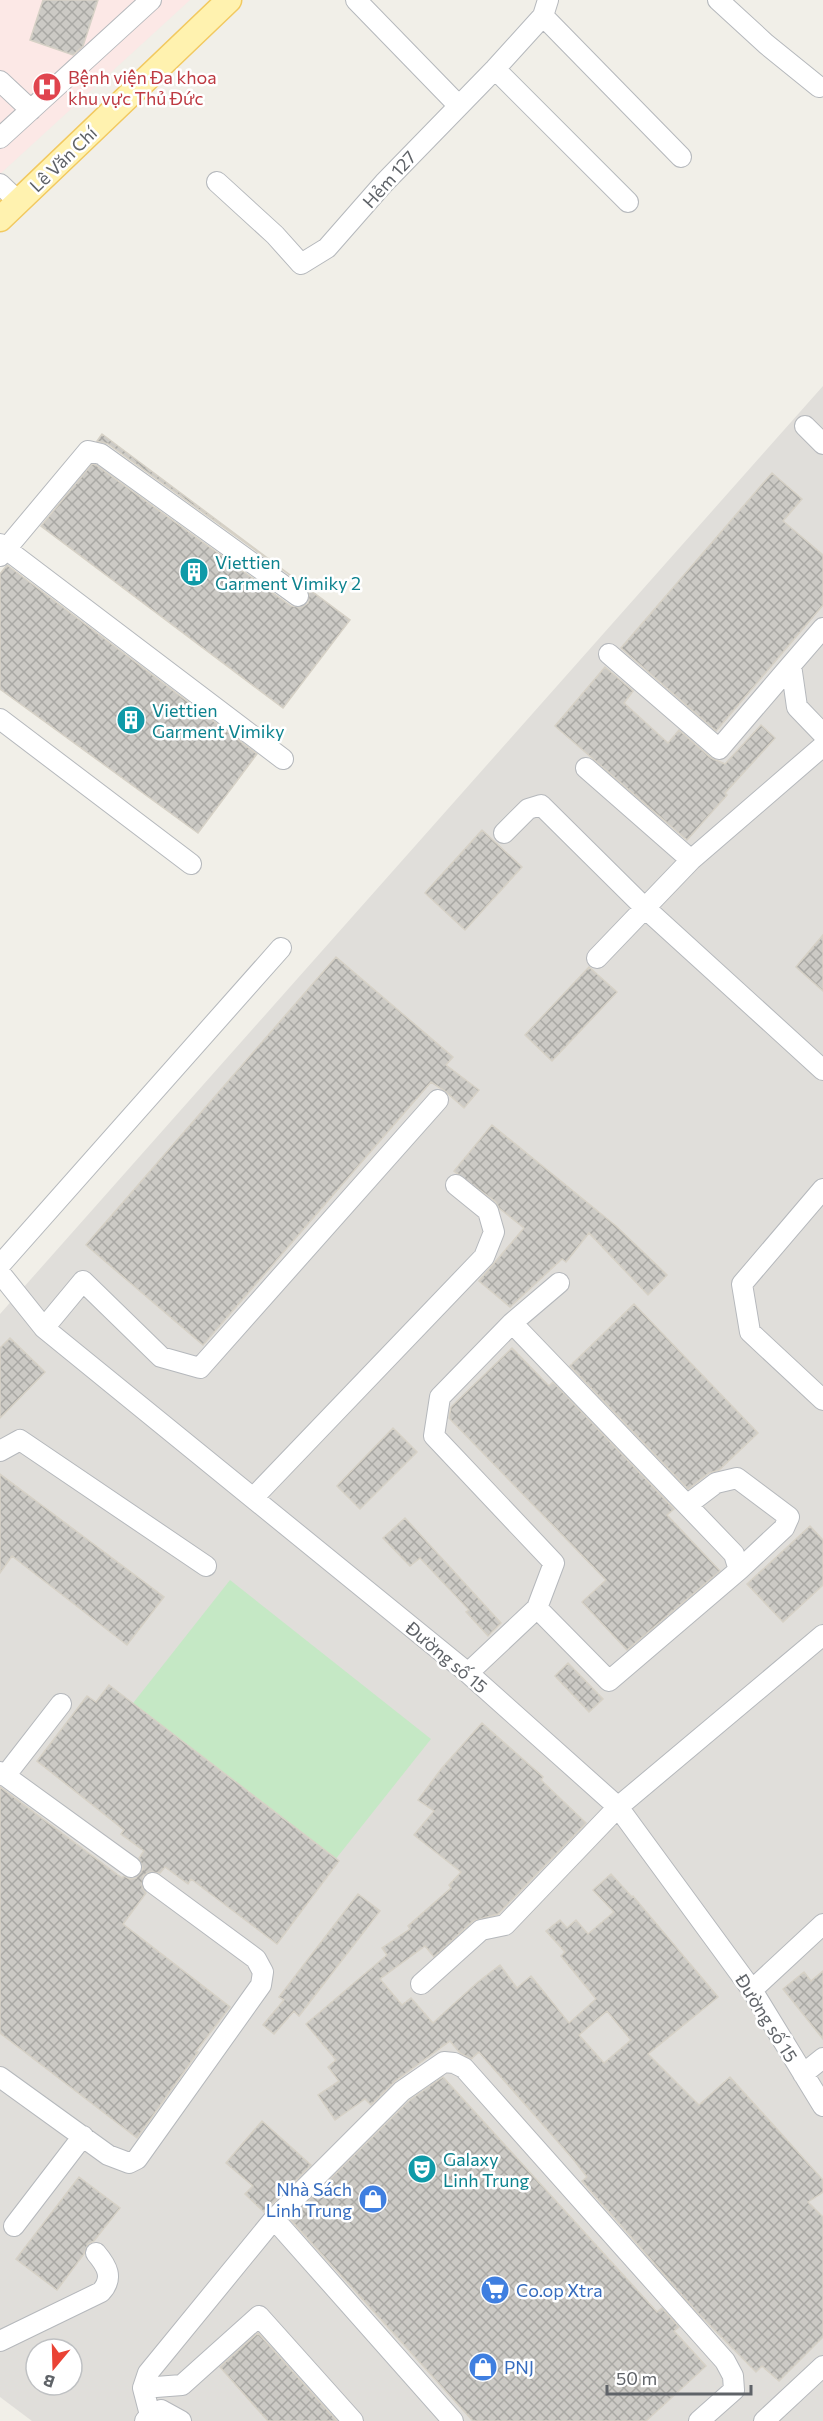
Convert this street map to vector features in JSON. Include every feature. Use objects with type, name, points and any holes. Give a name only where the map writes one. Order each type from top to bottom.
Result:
[{"type":"main road","name":"Lê Văn Chí","points":[[0,219],[229,0]]},
{"type":"street","points":[[0,138],[152,0]]},
{"type":"street","points":[[356,0],[459,106]]},
{"type":"street","points":[[718,0],[766,44],[819,87]]},
{"type":"street","points":[[545,8],[681,157]]},
{"type":"street","name":"Hẻm 127","points":[[217,182],[275,235],[301,264],[327,248],[384,183],[495,69],[545,8]]},
{"type":"street","points":[[495,69],[628,202]]},
{"type":"street","points":[[0,81],[31,110]]},
{"type":"street","points":[[0,184],[18,202]]},
{"type":"street","points":[[804,426],[823,444]]},
{"type":"street","points":[[283,759],[2,550],[88,451],[101,454],[298,596]]},
{"type":"street","points":[[609,654],[719,749],[823,628]]},
{"type":"street","points":[[790,665],[797,707],[823,734]]},
{"type":"street","points":[[0,719],[191,864]]},
{"type":"street","points":[[597,958],[692,860],[823,746]]},
{"type":"street","points":[[586,768],[692,860]]},
{"type":"street","points":[[504,833],[528,809],[540,805],[645,908],[823,1070]]},
{"type":"street","points":[[0,1265],[281,948]]},
{"type":"street","points":[[44,1328],[83,1281],[161,1357],[200,1368],[438,1100]]},
{"type":"street","points":[[253,1498],[484,1257],[494,1232],[488,1211],[456,1185]]},
{"type":"street","points":[[823,1189],[742,1284],[750,1332],[823,1400]]},
{"type":"street","name":"Đường số 15","points":[[0,1273],[44,1328],[468,1673],[618,1806],[752,1990],[823,2106]]},
{"type":"street","points":[[468,1673],[537,1608],[554,1563],[434,1436],[440,1397],[512,1323],[559,1283]]},
{"type":"street","points":[[512,1323],[734,1554],[739,1570]]},
{"type":"street","points":[[0,1451],[20,1440],[206,1566]]},
{"type":"street","points":[[537,1608],[609,1681],[739,1570],[784,1528],[789,1517],[737,1478],[716,1484],[687,1505]]},
{"type":"street","points":[[421,1984],[481,1930],[505,1925],[618,1806],[823,1635]]},
{"type":"street","points":[[61,1704],[3,1774],[131,1867]]},
{"type":"street","points":[[0,2077],[120,2161],[129,2163],[137,2159],[261,1985],[263,1972],[256,1959],[153,1882]]},
{"type":"street","points":[[752,1990],[823,1924]]},
{"type":"street","points":[[803,2074],[823,2058]]},
{"type":"street","points":[[181,2421],[161,2410],[147,2418],[143,2388],[148,2373],[274,2219],[402,2091],[444,2062],[454,2063],[464,2068],[725,2361],[733,2376],[734,2390],[699,2421]]},
{"type":"street","points":[[14,2226],[82,2136]]},
{"type":"street","points":[[274,2219],[453,2421]]},
{"type":"street","points":[[0,2341],[101,2292],[107,2286],[109,2275],[105,2264],[96,2253]]},
{"type":"street","points":[[143,2388],[182,2385],[259,2316],[353,2421]]},
{"type":"street","points":[[764,2421],[823,2366]]},
{"type":"shaded area","name":"Bệnh viện Đa khoa khu vực Thủ Đức","points":[[0,0],[190,0],[0,174]]},
{"type":"shaded area","points":[[823,386],[823,2421],[32,2421],[0,2397],[0,1314]]},
{"type":"green space","points":[[230,1580],[431,1739],[327,1870],[126,1712]]},
{"type":"building","points":[[43,0],[98,0],[83,46],[73,55],[30,40]]},
{"type":"building","points":[[102,434],[296,580],[108,444],[97,441]]},
{"type":"building","name":"Viettien Garment Vimiky 2","points":[[92,464],[291,606],[302,607],[308,603],[309,592],[305,586],[350,620],[283,708],[41,526]]},
{"type":"building","points":[[772,473],[802,499],[783,521],[823,555],[823,605],[716,731],[621,648]]},
{"type":"building","name":"Viettien Garment Vimiky","points":[[7,565],[257,754],[198,833],[0,689],[0,574]]},
{"type":"building","points":[[605,667],[633,691],[624,703],[668,743],[679,730],[711,758],[725,764],[761,725],[775,738],[725,793],[727,795],[687,840],[555,726]]},
{"type":"building","points":[[482,830],[522,867],[465,930],[425,893]]},
{"type":"building","points":[[823,935],[823,991],[796,967]]},
{"type":"building","points":[[336,957],[453,1057],[446,1065],[479,1090],[464,1108],[431,1082],[203,1345],[86,1245]]},
{"type":"building","points":[[589,967],[617,992],[552,1061],[525,1035]]},
{"type":"building","points":[[492,1125],[616,1226],[667,1275],[648,1295],[589,1233],[566,1262],[562,1259],[510,1307],[479,1281],[524,1228],[499,1208],[496,1202],[454,1171]]},
{"type":"building","points":[[634,1304],[758,1433],[719,1470],[709,1473],[688,1489],[570,1366]]},
{"type":"building","points":[[10,1338],[45,1372],[0,1418],[0,1348]]},
{"type":"building","points":[[512,1348],[549,1386],[553,1382],[674,1509],[667,1515],[720,1571],[627,1650],[582,1602],[606,1580],[449,1418],[451,1407]]},
{"type":"building","points":[[393,1428],[417,1452],[360,1509],[337,1486]]},
{"type":"building","points":[[0,1474],[164,1597],[127,1645],[12,1556],[0,1573]]},
{"type":"building","points":[[405,1518],[501,1623],[488,1636],[466,1612],[469,1610],[420,1558],[410,1566],[383,1538]]},
{"type":"building","points":[[810,1526],[823,1540],[823,1585],[783,1622],[747,1584]]},
{"type":"building","points":[[568,1663],[603,1699],[589,1712],[555,1676]]},
{"type":"building","points":[[109,1685],[339,1861],[277,1944],[191,1879],[188,1884],[165,1867],[160,1873],[149,1872],[143,1876],[142,1887],[146,1893],[123,1924],[230,2007],[196,2051],[198,2052],[137,2138],[0,2033],[0,1787],[122,1878],[124,1876],[130,1879],[136,1878],[143,1869],[139,1858],[144,1851],[121,1834],[124,1830],[37,1761],[87,1696],[96,1702]]},
{"type":"building","points":[[482,1723],[543,1777],[541,1780],[586,1823],[498,1914],[473,1921],[434,1957],[425,1946],[380,1979],[402,2005],[411,1998],[433,2023],[500,1965],[517,1988],[531,1976],[569,2023],[596,1999],[561,1956],[565,1952],[546,1931],[560,1920],[567,1928],[576,1920],[588,1934],[614,1912],[593,1890],[611,1874],[633,1896],[718,1997],[648,2054],[699,2105],[730,2077],[823,2180],[823,2192],[808,2202],[823,2217],[823,2337],[779,2381],[762,2366],[756,2372],[697,2312],[582,2181],[587,2177],[573,2159],[479,2052],[471,2059],[460,2053],[450,2041],[395,2081],[371,2105],[365,2099],[335,2120],[318,2095],[339,2081],[328,2067],[336,2060],[306,2024],[387,1955],[382,1948],[410,1929],[408,1926],[451,1888],[449,1885],[461,1872],[414,1835],[434,1811],[418,1800],[442,1768]],"holes":[[[607,2011],[631,2040],[604,2063],[579,2035]]]},
{"type":"building","points":[[358,1894],[380,1911],[299,2016],[294,2011],[274,2034],[263,2025],[284,2000],[279,1997]]},
{"type":"building","points":[[823,1971],[823,2039],[783,1989],[804,1972],[811,1981]]},
{"type":"building","name":"Co.op Xtra","points":[[443,2077],[657,2312],[662,2308],[679,2327],[674,2331],[706,2366],[646,2421],[473,2421],[290,2219],[410,2100]]},
{"type":"building","points":[[262,2121],[311,2165],[264,2212],[245,2194],[253,2186],[226,2163]]},
{"type":"building","points":[[79,2177],[120,2208],[94,2241],[88,2244],[84,2254],[57,2290],[16,2259]]},
{"type":"building","points":[[258,2333],[337,2421],[268,2421],[220,2367]]},
{"type":"place","name":"Bệnh viện Đa khoa khu vực Thủ Đức","points":[[47,87]]},
{"type":"place","name":"Viettien Garment Vimiky 2","points":[[194,572]]},
{"type":"place","name":"Viettien Garment Vimiky","points":[[131,720]]},
{"type":"place","name":"Galaxy Linh Trung","points":[[422,2169]]},
{"type":"place","name":"Nhà Sách Linh Trung","points":[[373,2199]]},
{"type":"place","name":"Co.op Xtra","points":[[495,2290]]},
{"type":"place","name":"PNJ","points":[[483,2367]]}]
